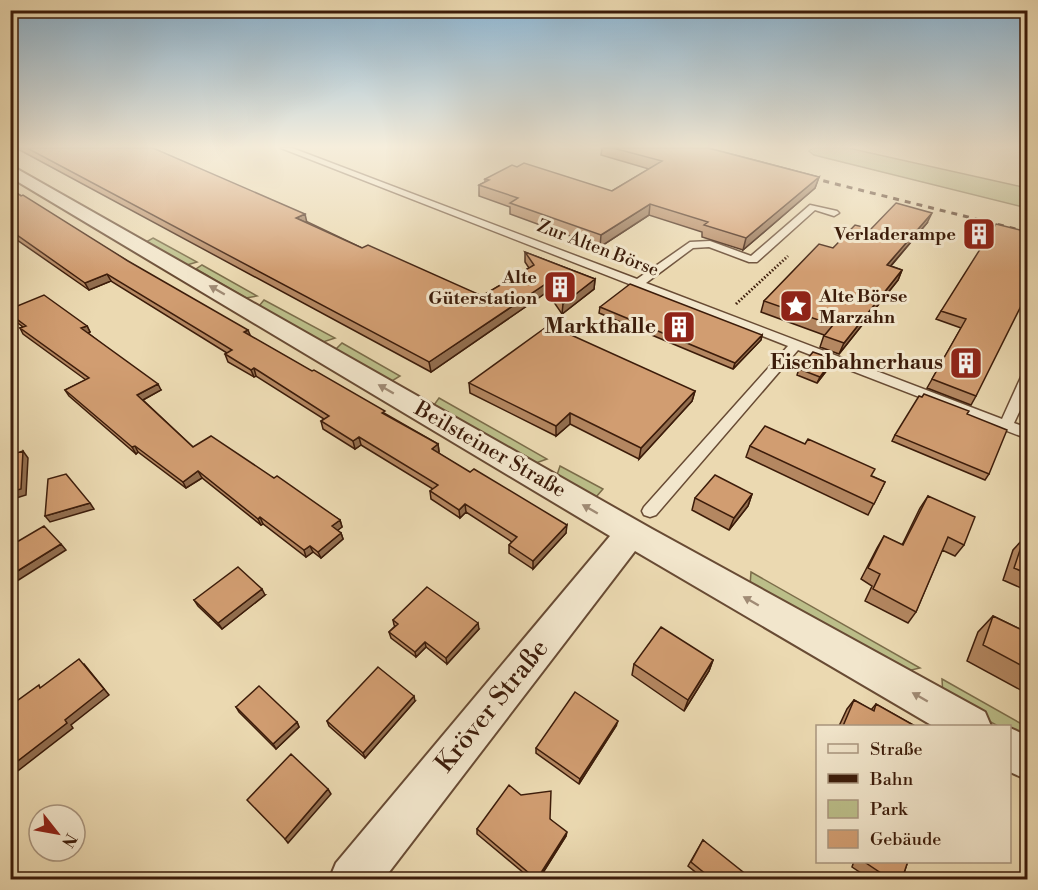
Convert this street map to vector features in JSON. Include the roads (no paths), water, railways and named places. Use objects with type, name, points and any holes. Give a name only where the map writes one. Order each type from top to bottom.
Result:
[{"type":"street","name":"Beilsteiner Straße","points":[[45,190],[640,522],[969,725]]},
{"type":"street","name":"Kröver Straße","points":[[353,879],[640,522]]},
{"type":"street","points":[[1011,750],[1028,759]]},
{"type":"lane","name":"Zur Alten Börse","points":[[393,190],[1028,434]]},
{"type":"lane","points":[[638,284],[690,245],[710,244],[753,260],[813,207],[834,213]]},
{"type":"lane","points":[[640,522],[796,345]]},
{"type":"lane","points":[[1006,426],[1028,377]]},
{"type":"railway","points":[[858,190],[1028,232]]},
{"type":"place","name":"Verladerampe","points":[[979,234]]},
{"type":"place","name":"Alte Güterstation","points":[[560,287]]},
{"type":"place","name":"Alte Börse Marzahn","points":[[796,306]]},
{"type":"place","name":"Markthalle","points":[[679,327]]},
{"type":"place","name":"Eisenbahnerhaus","points":[[966,363]]}]
